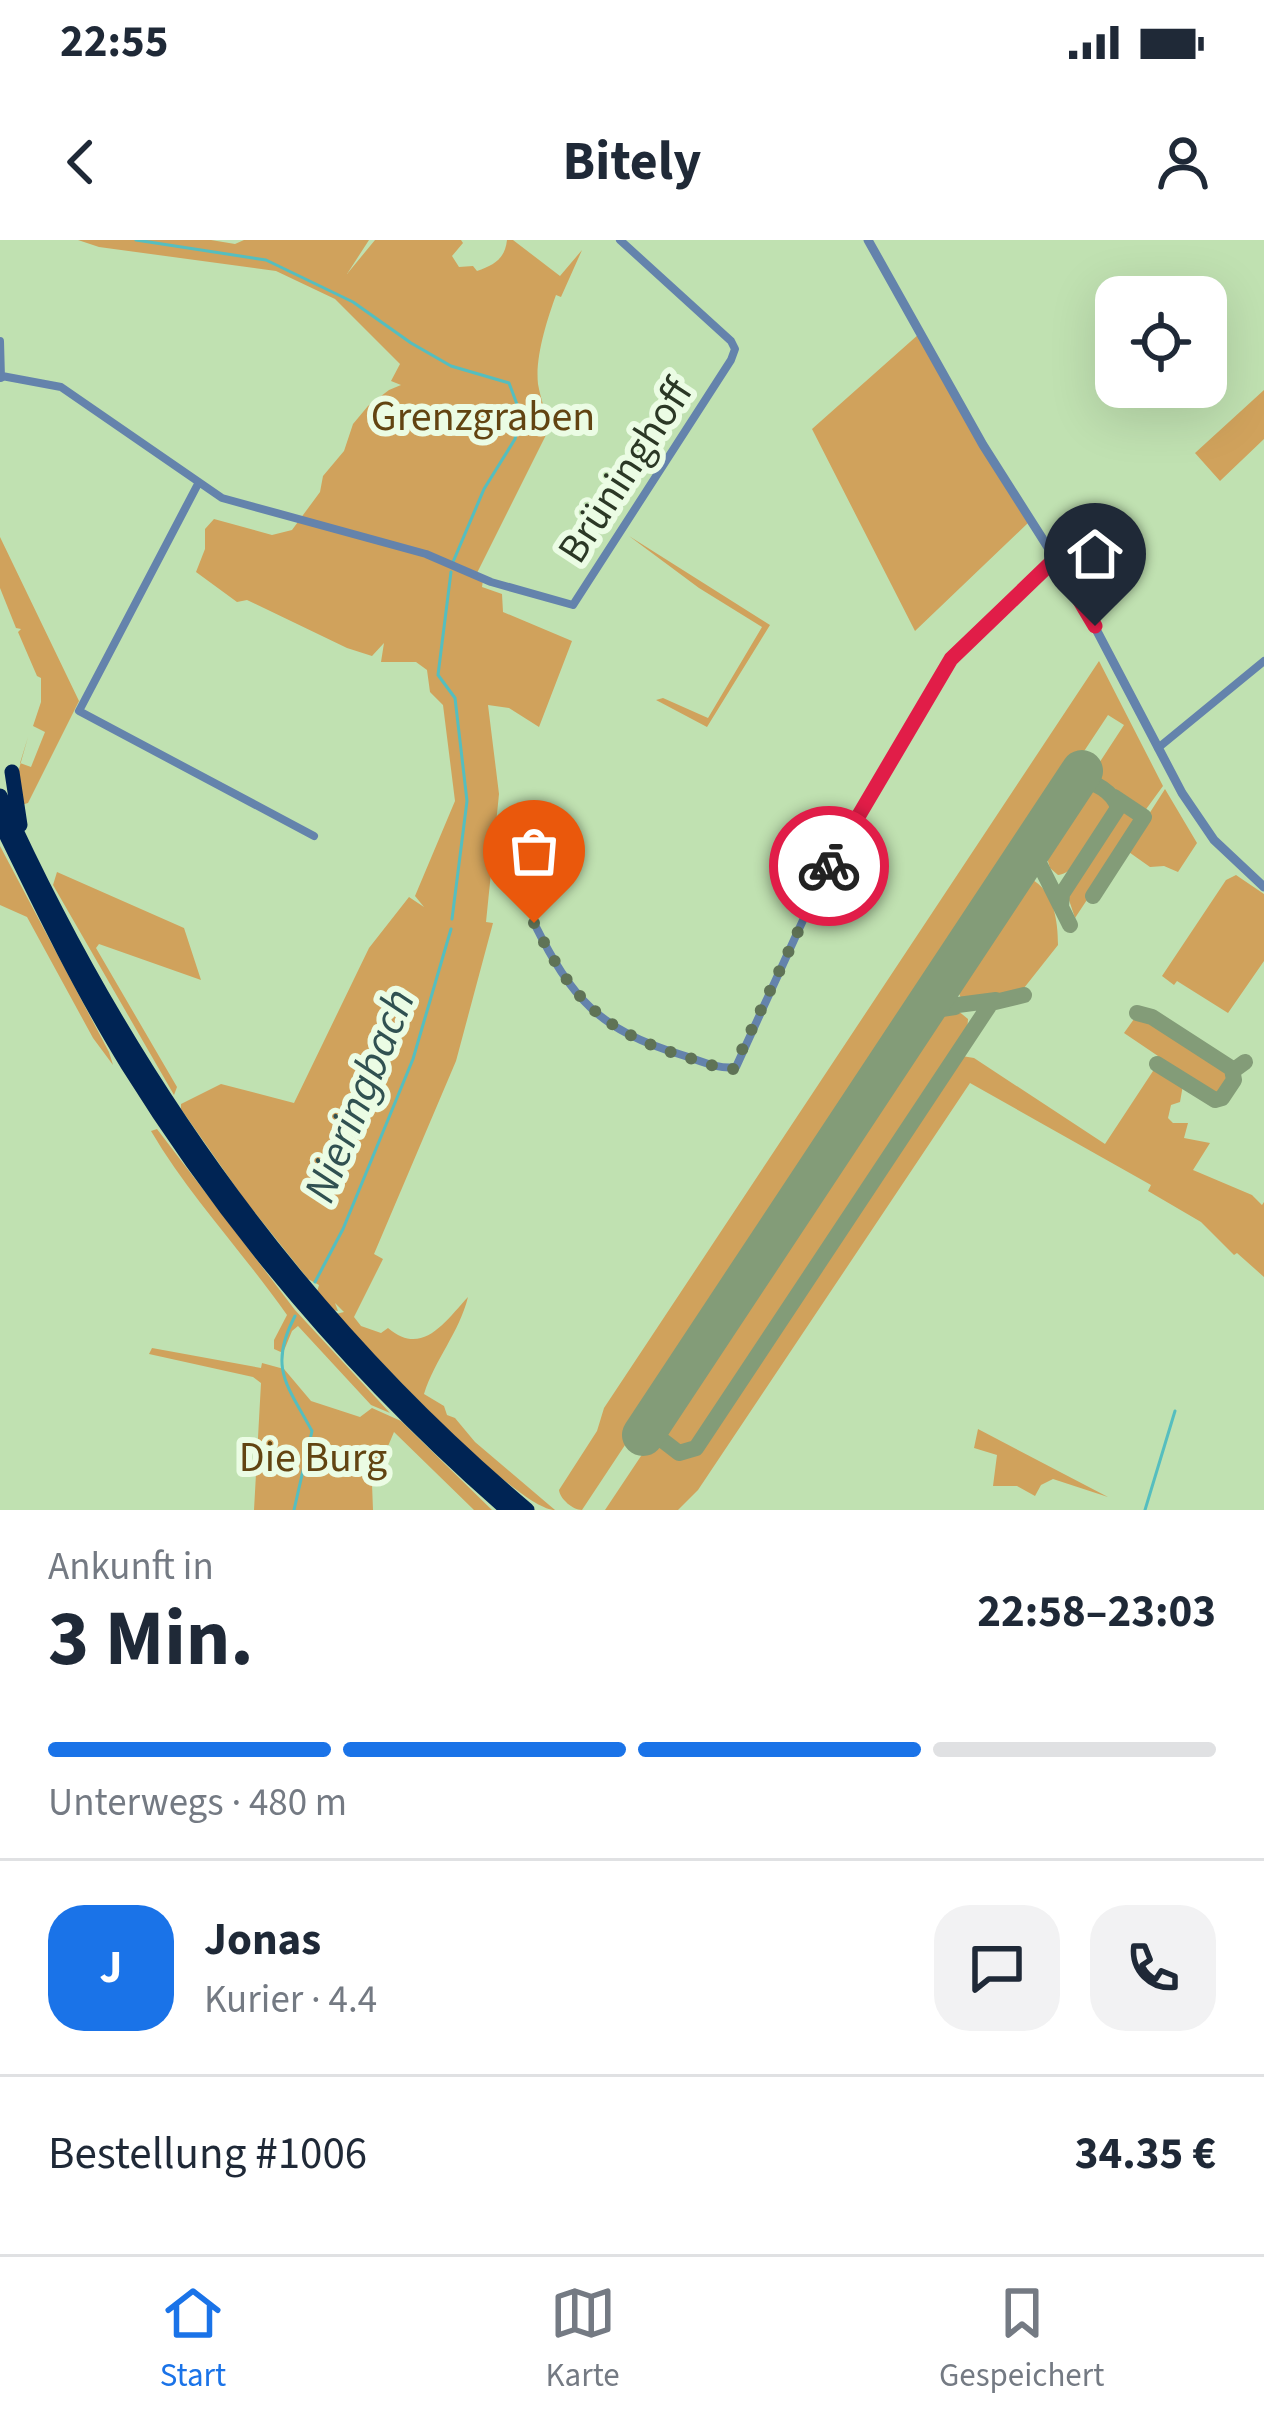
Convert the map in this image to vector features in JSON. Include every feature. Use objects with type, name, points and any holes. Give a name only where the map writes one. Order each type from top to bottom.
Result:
[{"type":"highway","points":[[12,772],[20,850]]},
{"type":"highway","points":[[0,796],[20,850],[127,1063],[222,1203],[368,1377],[508,1510]]},
{"type":"highway","points":[[0,822],[128,1042],[196,1148],[267,1243],[376,1370],[527,1510]]},
{"type":"highway","points":[[0,833],[20,850]]},
{"type":"street","name":"Brüninghoff","points":[[1,378],[61,387],[222,499],[426,554],[491,582],[573,605],[735,349],[731,340],[620,240]]},
{"type":"street","points":[[868,240],[983,445],[1080,598],[1158,748],[1214,840],[1264,886]]},
{"type":"street","points":[[0,341],[1,378]]},
{"type":"street","points":[[199,482],[80,711],[314,836]]},
{"type":"street","points":[[534,923],[569,983],[611,1028],[724,1069],[736,1067],[820,883],[947,665],[1055,559]]},
{"type":"street","points":[[1158,748],[1264,661]]},
{"type":"green space","name":"Grenzgraben","points":[[78,240],[235,244],[244,240],[369,240],[347,274],[375,240],[461,240],[452,256],[459,267],[473,266],[477,271],[498,260],[507,240],[513,240],[560,276],[582,250],[561,297],[556,295],[540,351],[538,384],[547,433],[475,577],[483,580],[482,587],[502,594],[503,612],[572,641],[539,727],[509,708],[488,705],[499,794],[486,922],[493,923],[456,1061],[374,1254],[383,1259],[354,1317],[361,1326],[381,1333],[388,1328],[400,1336],[422,1338],[441,1326],[468,1297],[424,1394],[444,1406],[475,1442],[555,1510],[536,1503],[478,1457],[336,1314],[344,1312],[335,1303],[338,1311],[332,1310],[317,1292],[319,1285],[308,1279],[244,1199],[181,1109],[181,1104],[221,1084],[294,1103],[369,948],[409,897],[424,907],[415,896],[455,801],[443,705],[430,692],[427,670],[416,662],[381,662],[384,643],[372,656],[247,600],[237,602],[196,572],[205,549],[205,529],[214,519],[272,535],[292,530],[320,492],[323,476],[344,451],[353,424],[368,406],[401,385],[391,381],[400,364],[335,299],[276,271],[99,247]]},
{"type":"green space","points":[[919,334],[1029,522],[915,631],[812,429]]},
{"type":"green space","points":[[1264,390],[1264,439],[1220,481],[1195,453]]},
{"type":"green space","points":[[629,536],[770,625],[707,727],[656,700],[663,698],[708,718],[762,627]]},
{"type":"green space","points":[[0,537],[79,701],[28,803],[21,805],[17,776],[21,763],[31,767],[45,732],[33,726],[41,702],[41,678],[0,588]]},
{"type":"green space","points":[[1099,661],[1163,786],[1144,812],[1090,777],[1124,725],[1108,715],[582,1510],[571,1506],[559,1490],[597,1431],[604,1408]]},
{"type":"green space","points":[[1093,789],[1111,802],[1106,822],[1084,857],[1058,875],[1050,868],[1044,848],[1078,795]]},
{"type":"green space","points":[[1165,789],[1197,843],[1178,872],[1150,867],[1126,850]]},
{"type":"green space","points":[[1127,810],[1139,821],[1075,918],[1067,894]]},
{"type":"green space","points":[[0,846],[113,1065],[93,1038],[27,917],[0,905]]},
{"type":"green space","points":[[57,872],[184,928],[201,980],[99,944],[96,948],[177,1087],[174,1095],[53,885]]},
{"type":"green space","points":[[1236,875],[1264,894],[1264,961],[1228,1013],[1162,976],[1226,880]]},
{"type":"green space","points":[[1031,879],[1050,899],[1058,945],[1024,988],[972,1000],[961,998],[954,983],[1019,884]]},
{"type":"green space","points":[[957,1010],[968,1019],[967,1033],[698,1441],[684,1449],[667,1442],[662,1432],[665,1420],[931,1017]]},
{"type":"green space","points":[[1134,1019],[1148,1021],[1227,1072],[1230,1079],[1222,1093],[1212,1095],[1124,1033]]},
{"type":"green space","points":[[962,1056],[974,1058],[1105,1144],[1155,1068],[1183,1085],[1180,1102],[1171,1105],[1168,1118],[1173,1123],[1188,1123],[1184,1138],[1210,1143],[1193,1170],[1264,1202],[1264,1277],[1201,1222],[1148,1191],[1151,1185],[970,1083],[698,1490],[678,1510],[605,1510],[651,1441],[682,1456],[701,1448]]},
{"type":"green space","points":[[157,1129],[295,1310],[390,1413],[371,1405],[298,1326],[283,1353],[274,1349],[287,1315],[182,1178],[151,1131]]},
{"type":"green space","name":"Die Burg","points":[[152,1348],[284,1369],[311,1401],[360,1417],[372,1408],[401,1421],[492,1510],[474,1510],[394,1432],[372,1484],[373,1510],[254,1510],[261,1383],[253,1377],[149,1354]]},
{"type":"green space","points":[[978,1429],[1108,1497],[1053,1479],[1041,1485],[1035,1496],[1017,1486],[993,1486],[997,1455],[974,1448]]},
{"type":"waterway","name":"Nieringbach","points":[[136,240],[266,260],[353,302],[451,366],[509,383],[521,415],[515,439],[484,489],[453,562]]},
{"type":"waterway","name":"Nieringbach","points":[[451,572],[438,675],[455,698],[467,801],[452,919]]},
{"type":"waterway","name":"Nieringbach","points":[[315,1282],[343,1229],[413,1059],[451,929]]},
{"type":"waterway","name":"Nieringbach","points":[[294,1510],[312,1431],[289,1388],[282,1363],[295,1316]]},
{"type":"waterway","points":[[1145,1510],[1175,1411]]},
{"type":"taxiway","points":[[1061,907],[1062,894],[1118,808],[1103,788],[1091,783],[1079,781],[1069,791]]},
{"type":"taxiway","points":[[1093,896],[1144,817],[1114,797]]},
{"type":"taxiway","points":[[1036,841],[1035,855],[1070,925]]},
{"type":"taxiway","points":[[1015,873],[1031,864],[1042,869]]},
{"type":"taxiway","points":[[944,983],[941,996],[950,1006],[996,1000]]},
{"type":"taxiway","points":[[654,1419],[653,1433],[679,1453],[696,1448],[991,1003],[1024,995]]},
{"type":"taxiway","points":[[921,1017],[955,1007]]},
{"type":"taxiway","points":[[1137,1013],[1152,1017],[1234,1070],[1245,1062]]},
{"type":"taxiway","points":[[1157,1064],[1215,1100],[1222,1098],[1234,1080],[1232,1069]]},
{"type":"runway","points":[[643,1435],[1082,771]]},
{"type":"way so far","points":[[534,923],[569,983],[611,1028],[668,1051],[733,1069],[829,866]]},
{"type":"route","points":[[829,866],[951,659],[1055,559],[1095,626]]}]
